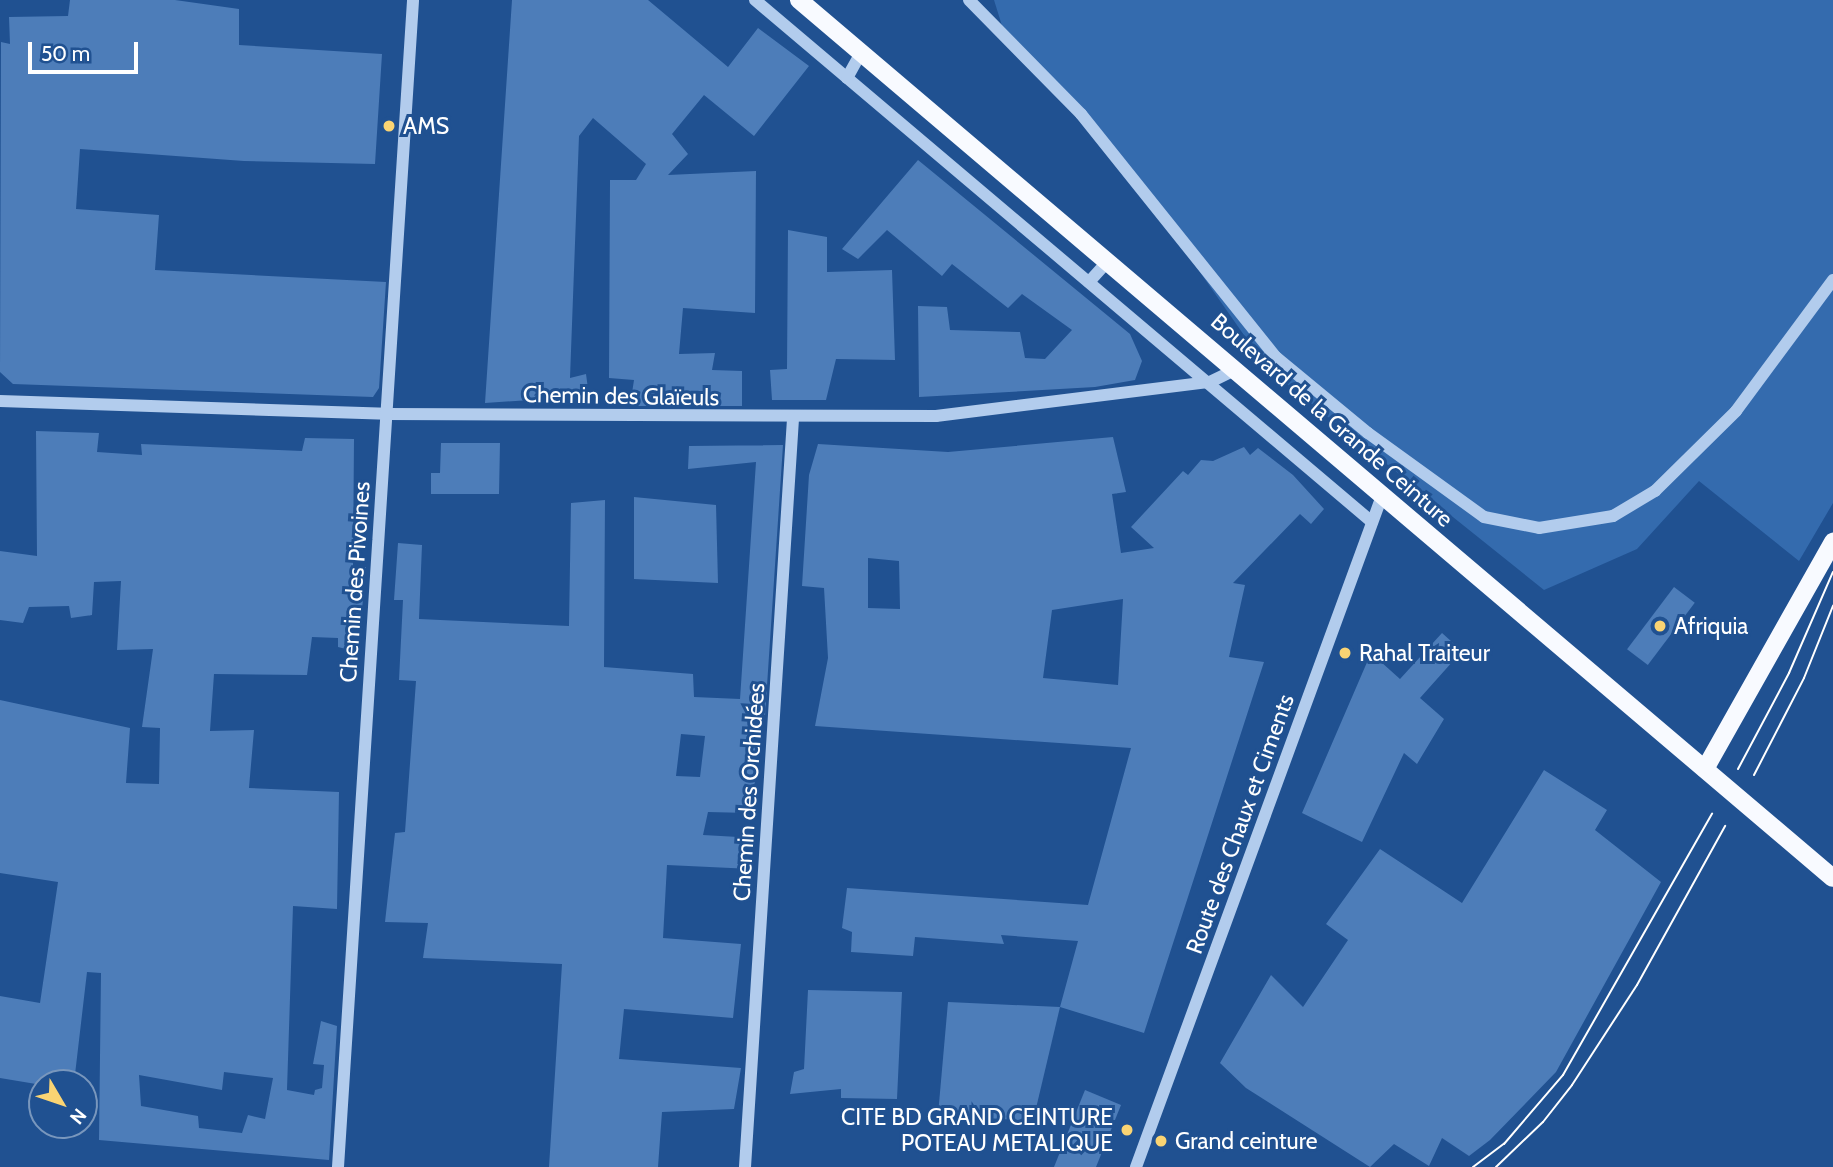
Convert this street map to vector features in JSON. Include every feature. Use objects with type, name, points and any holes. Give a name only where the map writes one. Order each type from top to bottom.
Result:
[{"type":"main road","name":"Boulevard de la Grande Ceinture","points":[[799,0],[1237,369],[1382,496],[1833,878]]},
{"type":"main road","points":[[1705,768],[1833,542]]},
{"type":"street","name":"Chemin des Pivoines","points":[[338,1167],[413,0]]},
{"type":"street","points":[[969,0],[1081,114],[1276,357],[1368,433],[1484,517],[1539,528],[1613,516],[1655,491],[1736,411],[1833,280]]},
{"type":"street","points":[[758,1],[1372,522]]},
{"type":"street","points":[[847,78],[861,53]]},
{"type":"street","points":[[1089,282],[1108,261]]},
{"type":"street","name":"Chemin des Glaïeuls","points":[[0,401],[386,414],[793,419],[936,416],[1210,382],[1237,369]]},
{"type":"street","name":"Chemin des Orchidées","points":[[745,1167],[793,419]]},
{"type":"street","name":"Route des Chaux et Ciments","points":[[1136,1167],[1382,496]]},
{"type":"shaded area","points":[[994,0],[1833,0],[1833,503],[1799,561],[1699,481],[1637,549],[1544,590],[1267,368],[1118,155],[1003,29]]},
{"type":"building","points":[[70,0],[175,0],[239,9],[239,45],[382,54],[375,164],[244,161],[80,149],[76,209],[159,215],[155,270],[386,282],[379,388],[373,397],[13,384],[0,372],[1,42],[10,44],[9,17],[68,16]]},
{"type":"building","points":[[512,0],[648,0],[728,67],[758,28],[809,66],[754,136],[704,95],[672,134],[688,154],[668,175],[756,171],[755,313],[683,308],[679,354],[715,353],[712,370],[742,371],[742,406],[630,406],[634,380],[609,378],[610,180],[636,180],[646,164],[593,118],[579,136],[570,378],[586,374],[589,396],[485,403]]},
{"type":"building","points":[[918,160],[1130,334],[1142,361],[1135,380],[1095,387],[919,397],[918,306],[947,307],[950,330],[1020,332],[1025,358],[1045,359],[1072,330],[1022,294],[1008,308],[952,264],[942,276],[887,230],[858,259],[842,249]]},
{"type":"building","points":[[788,230],[827,237],[827,272],[892,270],[895,360],[836,359],[826,400],[772,400],[770,370],[787,369]]},
{"type":"building","points":[[36,431],[99,433],[97,452],[142,455],[141,444],[302,451],[305,438],[354,439],[353,568],[366,567],[358,652],[338,647],[338,638],[312,637],[307,675],[214,674],[210,731],[254,730],[249,788],[339,792],[337,909],[293,906],[287,1090],[314,1095],[315,1090],[322,1088],[324,1065],[313,1064],[321,1021],[337,1026],[329,1160],[99,1140],[101,973],[87,972],[76,1069],[28,1069],[28,1083],[0,1078],[0,996],[40,1003],[58,882],[0,873],[0,700],[130,728],[126,783],[159,784],[160,728],[142,727],[153,649],[117,650],[121,581],[94,582],[92,615],[71,618],[69,606],[29,607],[23,623],[0,620],[0,551],[37,556]],"holes":[[[224,1072],[273,1078],[265,1119],[248,1115],[242,1133],[199,1128],[198,1116],[141,1106],[139,1075],[222,1090]]]},
{"type":"building","points":[[1113,437],[1126,492],[1112,494],[1121,553],[1154,548],[1131,527],[1183,471],[1188,475],[1201,460],[1213,461],[1244,447],[1250,455],[1258,448],[1293,475],[1324,509],[1311,524],[1300,514],[1233,583],[1245,585],[1229,657],[1264,662],[1144,1033],[1060,1007],[1078,941],[1001,935],[1004,944],[915,937],[913,956],[851,952],[852,932],[842,928],[847,888],[1088,905],[1131,748],[815,726],[828,658],[824,588],[802,586],[809,475],[818,444],[948,452]],"holes":[[[868,558],[899,561],[900,609],[868,608]],[[1123,599],[1118,685],[1043,678],[1052,610]]]},
{"type":"building","points":[[441,443],[500,443],[499,494],[431,494],[431,473],[440,473]]},
{"type":"building","points":[[783,445],[765,716],[757,718],[755,781],[749,813],[708,812],[703,835],[756,838],[752,869],[667,865],[663,938],[741,944],[733,1018],[624,1009],[619,1059],[741,1068],[734,1109],[662,1112],[658,1167],[549,1167],[562,964],[423,958],[428,923],[385,922],[395,833],[405,832],[416,681],[399,680],[403,600],[394,600],[398,543],[422,545],[419,619],[569,626],[571,503],[605,500],[604,667],[693,674],[694,697],[740,699],[756,462],[688,469],[689,446]],"holes":[[[681,734],[705,736],[700,777],[676,776]]]},
{"type":"building","points":[[634,497],[716,505],[718,583],[634,579]]},
{"type":"building","name":"Afriquia","points":[[1674,587],[1695,603],[1648,665],[1627,649]]},
{"type":"building","points":[[1442,633],[1462,651],[1420,698],[1444,719],[1417,764],[1404,753],[1362,842],[1302,813],[1371,653],[1400,679]]},
{"type":"building","points":[[1544,770],[1607,810],[1595,830],[1661,882],[1556,1072],[1490,1140],[1469,1156],[1442,1138],[1429,1166],[1394,1144],[1370,1167],[1246,1088],[1220,1063],[1271,975],[1303,1007],[1348,940],[1326,924],[1380,849],[1462,903]]},
{"type":"building","points":[[808,990],[902,992],[897,1099],[841,1098],[841,1089],[790,1094],[794,1072],[804,1069]]},
{"type":"building","points":[[948,1002],[1060,1007],[1033,1121],[938,1115]]},
{"type":"building","points":[[1085,1090],[1121,1105],[1096,1167],[1054,1167]]},
{"type":"tram line","points":[[1738,769],[1789,673],[1833,572]]},
{"type":"tram line","points":[[1754,775],[1804,678],[1833,606]]},
{"type":"tram line","points":[[1473,1167],[1504,1144],[1563,1075],[1712,814]]},
{"type":"tram line","points":[[1496,1167],[1543,1122],[1572,1085],[1637,985],[1725,826]]},
{"type":"place","name":"AMS","points":[[389,126]]},
{"type":"place","name":"Afriquia","points":[[1660,626]]},
{"type":"place","name":"Rahal Traiteur","points":[[1345,653]]},
{"type":"place","name":"CITE BD GRAND CEINTURE POTEAU METALIQUE","points":[[1127,1130]]},
{"type":"place","name":"Grand ceinture","points":[[1161,1141]]}]
